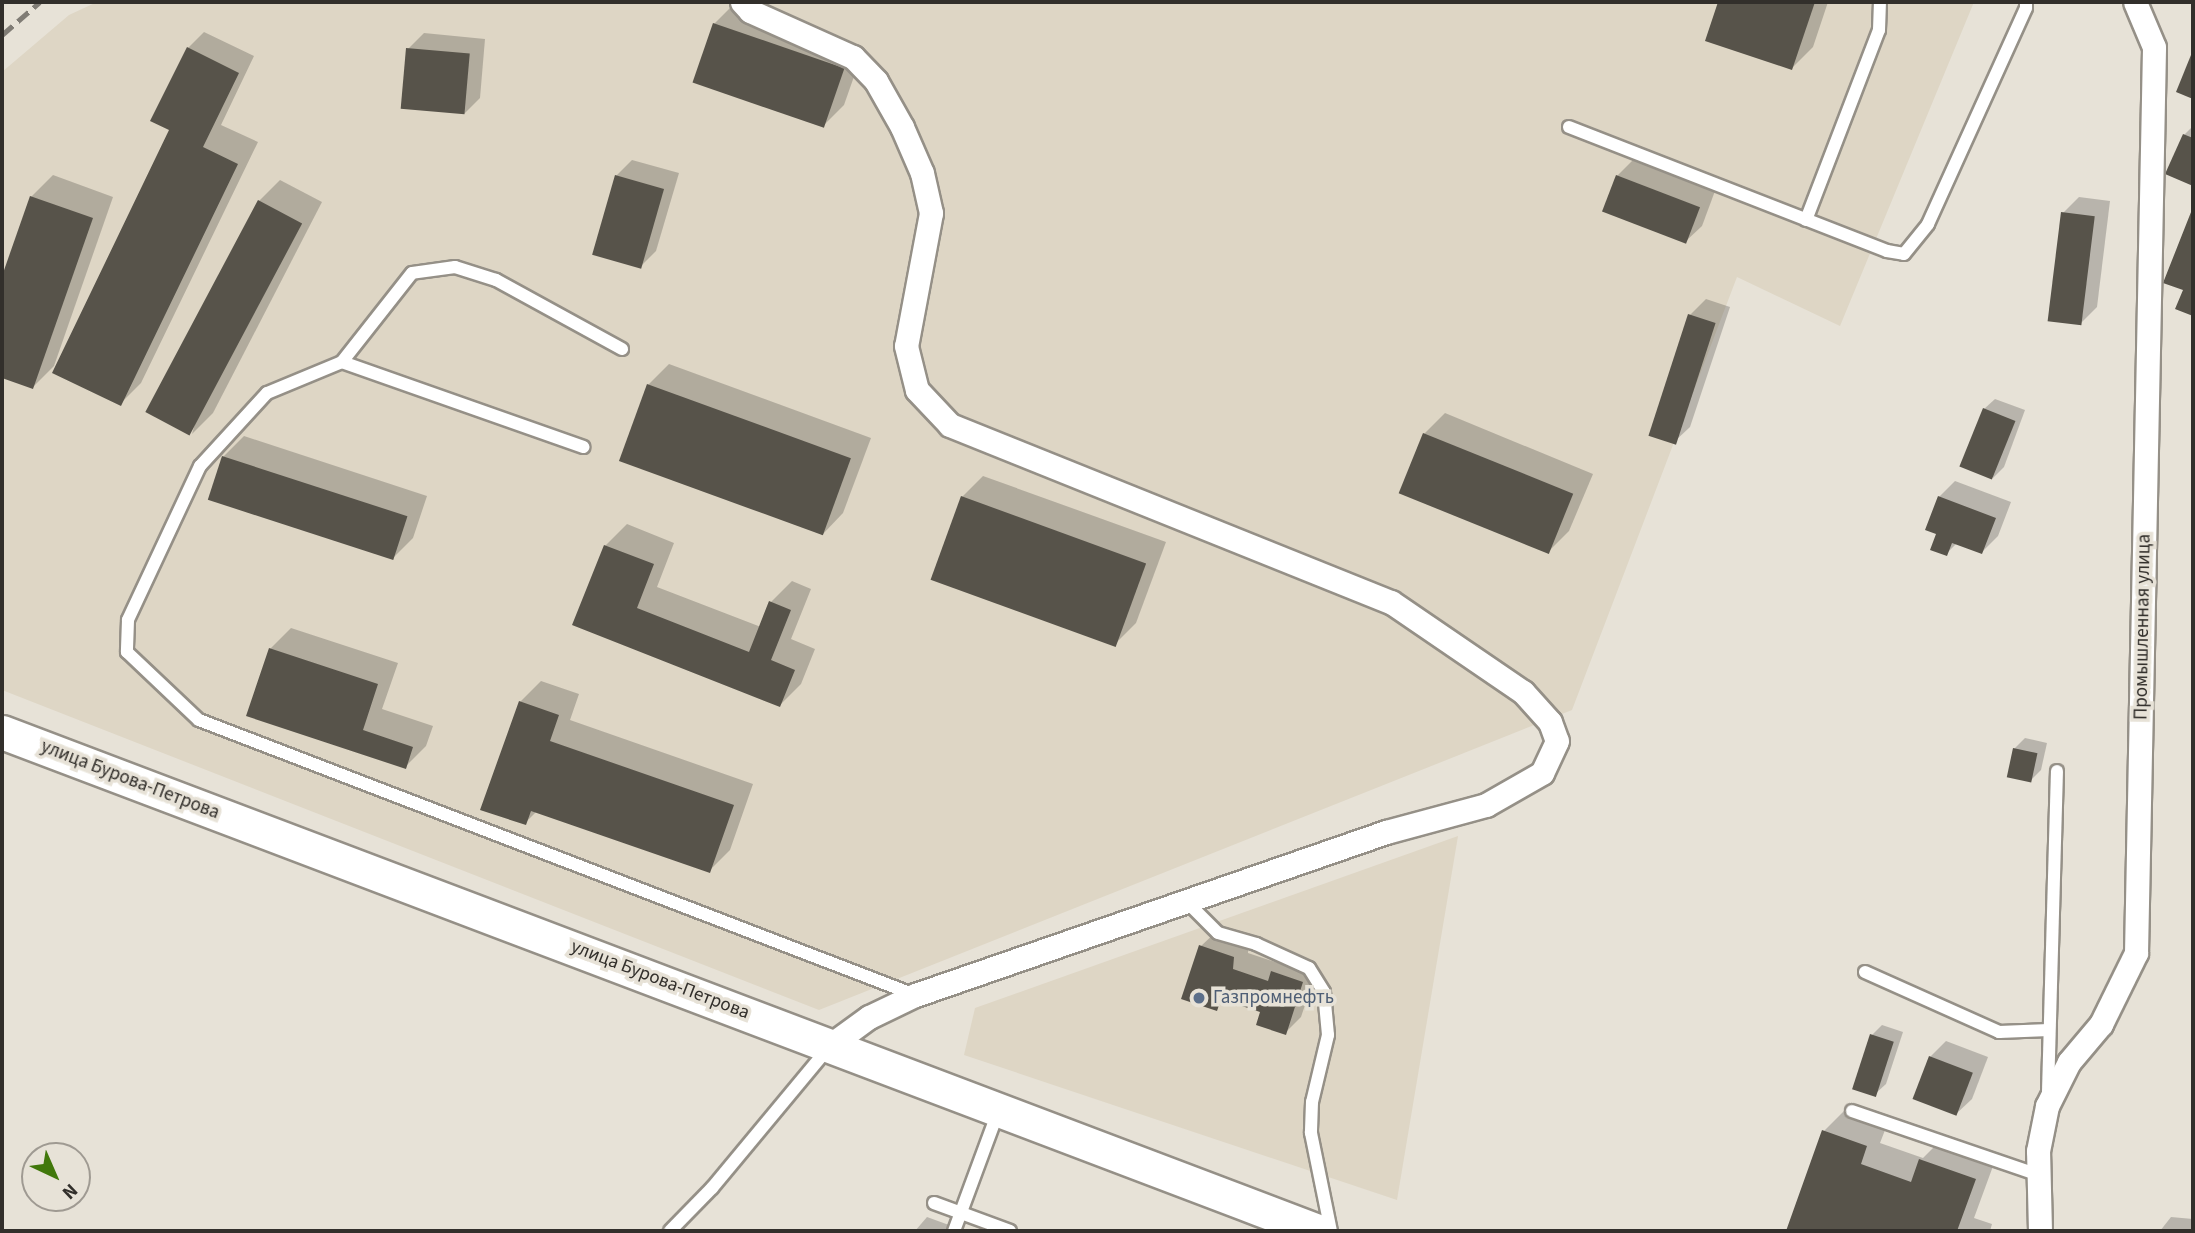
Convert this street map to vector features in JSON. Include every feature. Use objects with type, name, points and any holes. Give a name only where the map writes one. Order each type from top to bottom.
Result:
[{"type":"main road","name":"улица Бурова-Петрова","points":[[2,732],[832,1044],[1318,1231]]},
{"type":"street","points":[[742,2],[750,11],[853,57],[876,80],[902,127],[922,173],[931,212],[906,346],[917,390],[950,425],[1391,602],[1523,692],[1550,722],[1557,741],[1542,773],[1486,805],[1386,832],[1188,903],[915,995],[869,1017],[832,1044]]},
{"type":"street","name":"Промышленная улица","points":[[2040,1231],[2038,1151],[2047,1107],[2069,1062],[2101,1024],[2136,954],[2154,47],[2135,2]]},
{"type":"lane","points":[[1806,220],[1879,30],[1880,2]]},
{"type":"lane","points":[[1569,127],[1887,251],[1905,254],[1928,225],[2026,8],[2026,2]]},
{"type":"lane","points":[[622,349],[496,279],[455,267],[412,273],[342,362],[267,393],[200,466],[128,620],[127,652],[199,720],[915,995]]},
{"type":"lane","points":[[342,362],[584,447]]},
{"type":"lane","points":[[2047,1107],[2057,771]]},
{"type":"lane","points":[[1188,903],[1218,933],[1256,944],[1309,968],[1324,992],[1328,1035],[1312,1102],[1311,1133],[1331,1231]]},
{"type":"lane","points":[[1865,972],[1999,1032],[2049,1030]]},
{"type":"lane","points":[[670,1231],[712,1188],[832,1044]]},
{"type":"lane","points":[[954,1231],[999,1108]]},
{"type":"lane","points":[[1852,1111],[2039,1175]]},
{"type":"lane","points":[[934,1203],[1010,1231]]},
{"type":"shaded area","points":[[97,2],[1974,2],[1840,326],[1737,277],[1572,710],[819,1010],[2,690],[2,72],[69,15]]},
{"type":"shaded area","points":[[1458,836],[1397,1200],[964,1055],[975,1008]]},
{"type":"building","points":[[1718,2],[1815,2],[1792,70],[1705,41]]},
{"type":"building","points":[[713,23],[844,68],[824,128],[692,83]]},
{"type":"building","points":[[187,47],[239,73],[203,147],[238,164],[121,406],[52,373],[169,130],[150,121]]},
{"type":"building","points":[[406,48],[470,54],[464,114],[401,109]]},
{"type":"building","points":[[2193,50],[2193,99],[2176,92]]},
{"type":"building","points":[[2183,134],[2193,138],[2193,186],[2165,174]]},
{"type":"building","points":[[615,175],[664,189],[641,269],[592,255]]},
{"type":"building","points":[[1616,175],[1700,207],[1686,244],[1602,211]]},
{"type":"building","points":[[30,196],[93,218],[33,389],[2,378],[2,276]]},
{"type":"building","points":[[258,200],[302,223],[189,435],[145,412]]},
{"type":"building","points":[[2193,207],[2193,316],[2175,309],[2183,290],[2163,283]]},
{"type":"building","points":[[2061,212],[2095,216],[2081,325],[2048,321]]},
{"type":"building","points":[[1688,314],[1716,323],[1676,445],[1648,436]]},
{"type":"building","points":[[647,384],[851,458],[823,535],[619,461]]},
{"type":"building","points":[[1983,408],[2015,421],[1992,480],[1959,466]]},
{"type":"building","points":[[1423,433],[1573,494],[1549,554],[1399,493]]},
{"type":"building","points":[[222,456],[407,516],[393,560],[208,500]]},
{"type":"building","points":[[961,496],[1146,563],[1116,647],[931,580]]},
{"type":"building","points":[[1938,496],[1996,518],[1982,554],[1952,543],[1947,556],[1930,550],[1936,534],[1925,530]]},
{"type":"building","points":[[604,545],[654,564],[637,608],[749,652],[769,601],[791,610],[771,660],[795,670],[780,707],[572,625]]},
{"type":"building","points":[[269,648],[378,684],[363,730],[413,747],[406,769],[246,716]]},
{"type":"building","points":[[519,701],[559,715],[550,741],[734,805],[710,873],[531,811],[526,825],[480,810]]},
{"type":"building","points":[[2013,748],[2037,753],[2031,783],[2007,777]]},
{"type":"building","points":[[1199,945],[1234,957],[1233,969],[1268,981],[1271,971],[1303,982],[1286,1035],[1256,1025],[1260,1012],[1221,999],[1217,1011],[1181,999]]},
{"type":"building","points":[[1870,1034],[1894,1042],[1876,1097],[1852,1089]]},
{"type":"building","points":[[1929,1056],[1973,1073],[1956,1116],[1913,1099]]},
{"type":"building","points":[[1822,1130],[1867,1146],[1861,1164],[1911,1182],[1919,1159],[1976,1179],[1957,1231],[1786,1231]]},
{"type":"railway","points":[[2,35],[40,2]]},
{"type":"place","name":"Газпромнефть","points":[[1199,998]]}]
